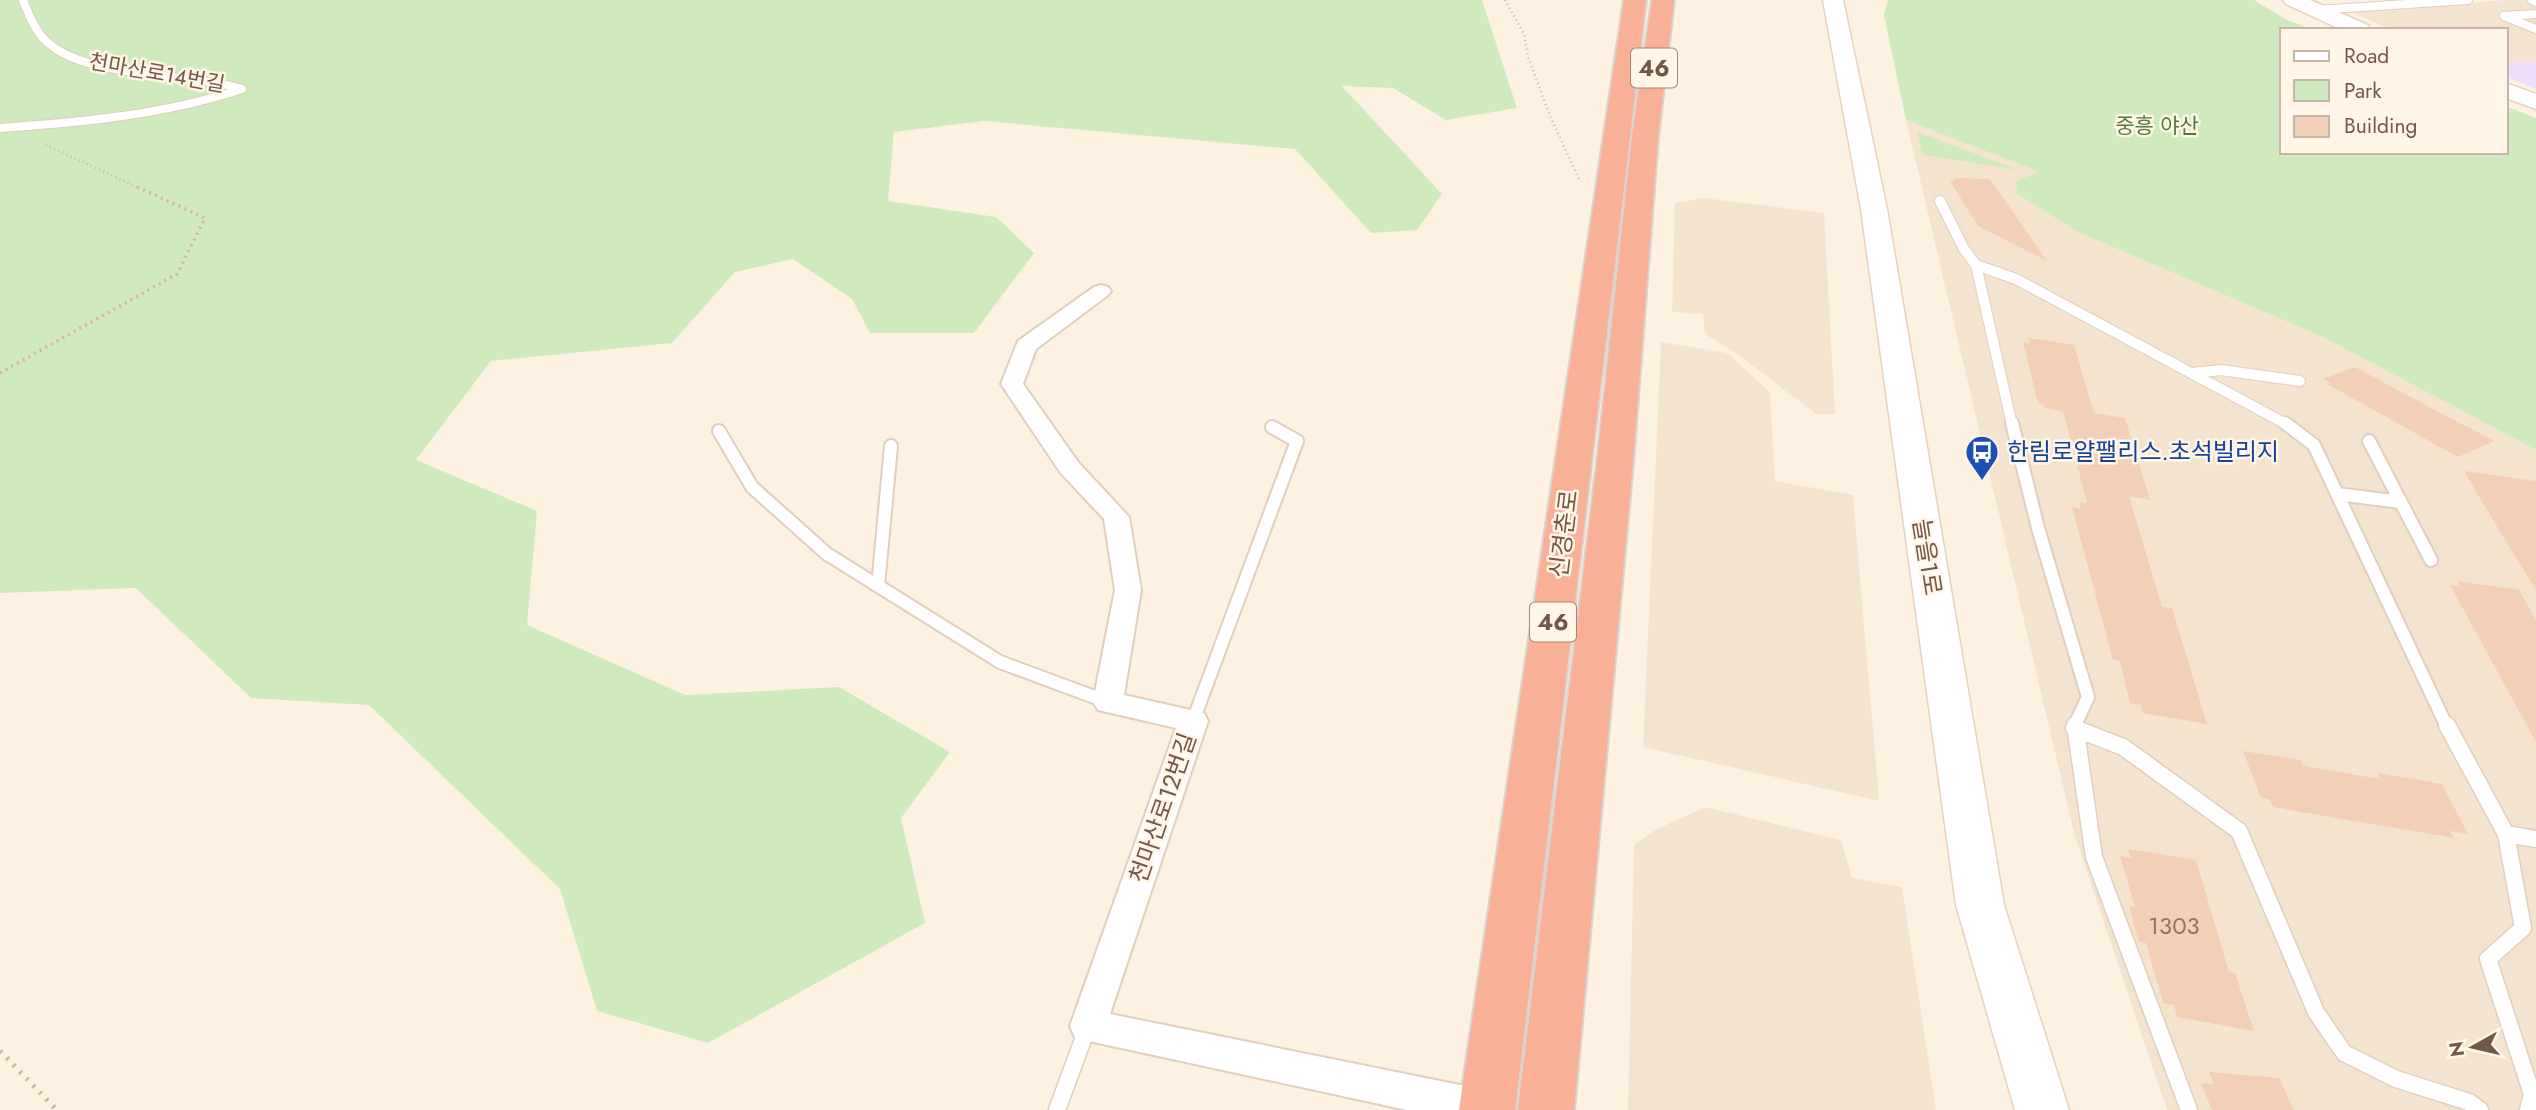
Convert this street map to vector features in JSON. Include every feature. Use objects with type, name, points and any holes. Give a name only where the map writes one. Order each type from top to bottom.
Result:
[{"type":"highway","name":"신경춘로","points":[[1546,1110],[1615,462],[1635,0]]},
{"type":"highway","name":"신경춘로","points":[[1476,1108],[1518,894],[1631,135],[1663,0]]},
{"type":"street","name":"늘을1로","points":[[1833,0],[1874,209],[1980,905],[2042,1110]]},
{"type":"street","points":[[2293,0],[2356,28]]},
{"type":"street","points":[[2508,91],[2536,102]]},
{"type":"street","points":[[1101,291],[1026,346],[1012,384],[1069,467],[1116,517],[1128,590],[1108,702]]},
{"type":"street","name":"천마산로12번길","points":[[1088,1026],[1193,721],[1108,702]]},
{"type":"street","points":[[1088,1026],[1476,1108]]},
{"type":"lane","name":"천마산로14번길","points":[[3,128],[115,119],[200,103],[242,89],[218,80],[89,64],[50,45],[29,15],[23,0]]},
{"type":"lane","points":[[2316,10],[2468,0]]},
{"type":"lane","points":[[2536,14],[2504,16],[2536,29]]},
{"type":"lane","points":[[1940,201],[1964,249],[1976,265],[1991,339],[2038,528],[2088,697],[2074,728],[2094,857],[2189,1110]]},
{"type":"lane","points":[[1976,265],[2016,279],[2288,425],[2314,445],[2454,741],[2506,834],[2523,928],[2488,958],[2532,1094],[2528,1110]]},
{"type":"lane","points":[[2192,373],[2221,370],[2300,381]]},
{"type":"lane","points":[[1193,721],[1297,441],[1272,428]]},
{"type":"lane","points":[[719,431],[752,487],[827,554],[1000,662],[1108,702]]},
{"type":"lane","points":[[2369,441],[2431,560]]},
{"type":"lane","points":[[878,586],[891,446]]},
{"type":"lane","points":[[2337,494],[2401,502]]},
{"type":"lane","points":[[2074,728],[2123,747],[2239,831],[2316,1012],[2344,1053],[2396,1079],[2469,1102],[2480,1110]]},
{"type":"lane","points":[[2506,834],[2536,839]]},
{"type":"lane","points":[[1057,1110],[1088,1026]]},
{"type":"lane","points":[[1475,1067],[1476,1108]]},
{"type":"path","points":[[1505,0],[1524,34],[1528,57],[1567,154]]},
{"type":"path","points":[[0,373],[177,274],[205,218],[3,128]]},
{"type":"path","points":[[0,1051],[57,1110]]},
{"type":"shaded area","points":[[2536,0],[2536,61],[2508,63],[2508,28],[2388,28],[2351,12]]},
{"type":"shaded area","points":[[2536,61],[2536,89],[2508,78],[2508,63]]},
{"type":"shaded area","points":[[1906,120],[2041,173],[2323,337],[2536,450],[2536,1110],[2167,1110],[2075,837]]},
{"type":"shaded area","points":[[1704,198],[1824,213],[1835,414],[1816,414],[1737,354],[1705,334],[1703,314],[1672,312],[1675,203]]},
{"type":"shaded area","points":[[1661,342],[1727,353],[1770,392],[1775,481],[1853,495],[1879,801],[1643,747]]},
{"type":"shaded area","points":[[1705,807],[1841,840],[1852,878],[1902,887],[1936,1110],[1628,1110],[1634,845],[1657,829]]},
{"type":"green space","points":[[0,0],[1482,0],[1517,108],[1446,120],[1393,88],[1342,86],[1442,194],[1417,230],[1371,233],[1295,149],[984,121],[894,132],[888,201],[996,217],[1034,253],[974,333],[870,333],[852,299],[793,259],[735,272],[672,343],[491,361],[416,460],[537,511],[527,625],[685,695],[839,687],[950,752],[901,818],[925,923],[708,1043],[597,1011],[560,889],[369,705],[251,698],[136,588],[0,593]]},
{"type":"green space","name":"중흥 야산","points":[[1888,0],[2254,0],[2287,20],[2308,28],[2280,28],[2280,154],[2508,154],[2508,107],[2536,118],[2536,450],[2323,337],[2078,232],[2017,194],[2016,181],[2039,172],[1906,120],[1884,15]]},
{"type":"green space","points":[[1917,132],[2019,170],[1923,155]]},
{"type":"building","points":[[1954,178],[1990,179],[2047,261],[1978,226],[1950,181],[1956,181]]},
{"type":"building","points":[[2028,338],[2074,345],[2094,413],[2125,418],[2150,500],[2129,496],[2162,607],[2172,608],[2207,724],[2143,713],[2141,705],[2130,703],[2120,661],[2113,660],[2072,507],[2081,509],[2079,502],[2087,503],[2063,411],[2045,408],[2044,404],[2038,403],[2023,342],[2030,343]]},
{"type":"building","points":[[2355,367],[2495,441],[2458,457],[2327,384],[2331,383],[2323,379]]},
{"type":"building","points":[[2464,471],[2536,481],[2536,590],[2496,525]]},
{"type":"building","points":[[2457,581],[2519,590],[2536,620],[2536,742],[2450,585],[2460,587]]},
{"type":"building","points":[[2243,751],[2301,760],[2303,766],[2380,779],[2377,773],[2442,784],[2468,834],[2450,831],[2454,838],[2273,807],[2270,800],[2261,798]]},
{"type":"building","points":[[2128,849],[2196,860],[2229,972],[2235,973],[2254,1031],[2177,1017],[2174,1005],[2163,1003],[2146,943],[2139,942],[2129,906],[2135,907],[2120,856],[2131,858]]},
{"type":"building","points":[[2209,1072],[2279,1078],[2294,1110],[2212,1110],[2201,1083],[2214,1084]]},
{"type":"place","name":"한림로얄팰리스.초석빌리지","points":[[1982,482]]}]
